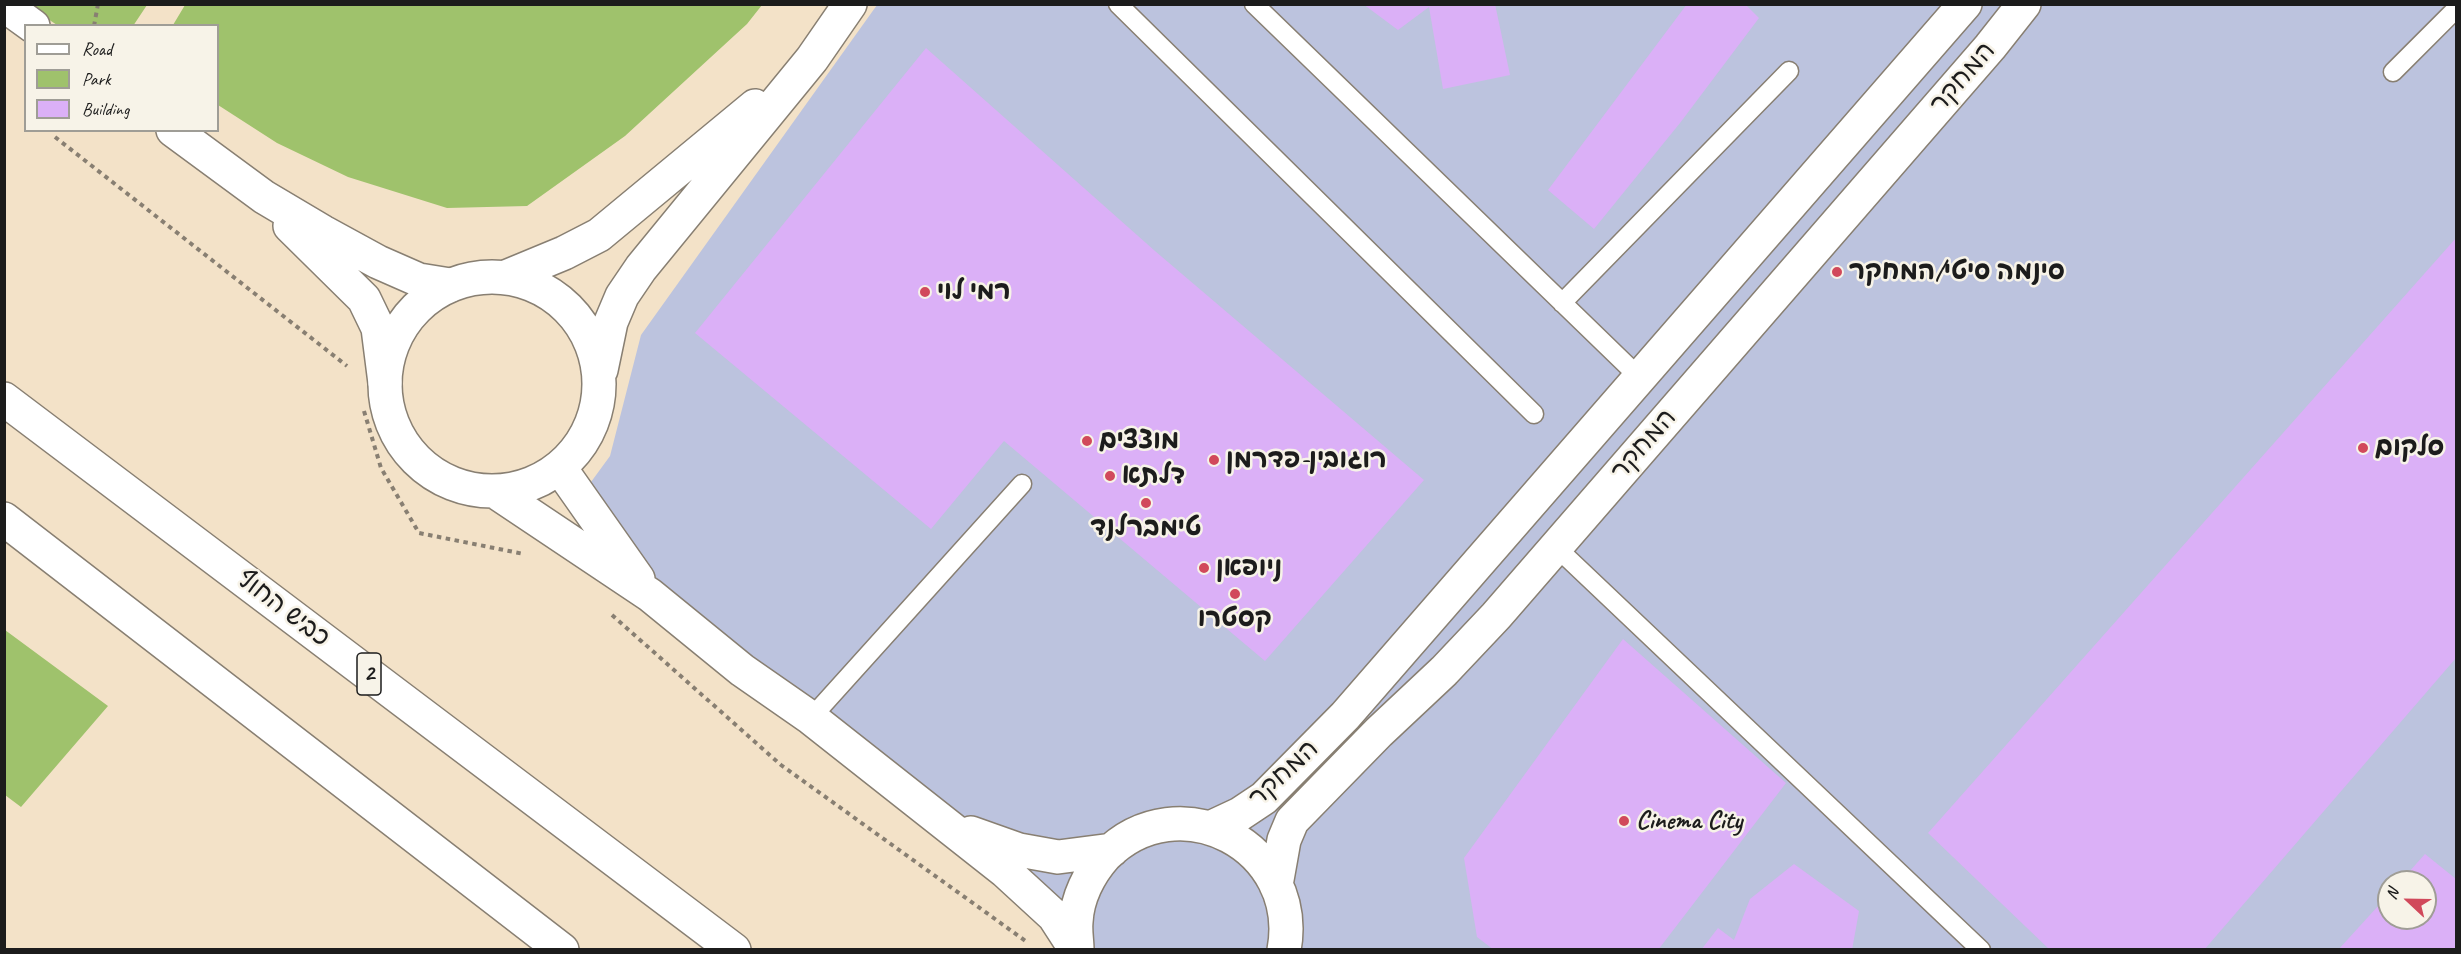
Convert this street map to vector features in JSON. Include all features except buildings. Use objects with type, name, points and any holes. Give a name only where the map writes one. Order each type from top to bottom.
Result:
[{"type":"main road","points":[[246,183],[364,299],[378,328],[390,418],[406,448],[431,473],[462,488],[496,492],[531,485],[560,468],[584,442],[597,410],[600,375],[611,322],[622,296],[641,268],[812,59],[850,4]]},
{"type":"main road","name":"המחקר","points":[[1210,828],[1240,814],[1264,798],[1345,717],[1965,4]]},
{"type":"main road","name":"המחקר","points":[[1276,885],[1284,840],[1292,821],[1378,732],[1444,671],[1496,616],[1990,47],[2024,4]]},
{"type":"main road","points":[[4,5],[30,24]]},
{"type":"main road","points":[[506,277],[564,253],[599,235],[812,59]]},
{"type":"main road","points":[[176,132],[246,183],[323,232],[378,262],[419,280],[450,285]]},
{"type":"main road","points":[[385,384],[390,352],[403,324],[424,302],[450,285],[478,277],[506,277],[541,287],[570,309],[591,339],[600,375]]},
{"type":"main road","name":"כביש החוף","points":[[4,399],[734,950]]},
{"type":"main road","points":[[560,468],[650,595]]},
{"type":"main road","points":[[496,492],[650,595],[742,670],[811,718],[1005,872],[1053,916],[1077,950]]},
{"type":"main road","points":[[4,519],[562,950]]},
{"type":"main road","points":[[941,823],[1019,850],[1048,855],[1112,850]]},
{"type":"main road","points":[[1077,950],[1076,921],[1082,891],[1096,866],[1112,850],[1142,831],[1171,824],[1199,825],[1210,828],[1227,834],[1251,850],[1271,874],[1283,902],[1287,932],[1284,950]]},
{"type":"lane","points":[[1118,4],[1534,414]]},
{"type":"lane","points":[[1254,4],[1640,378]]},
{"type":"lane","points":[[2393,72],[2457,9]]},
{"type":"lane","points":[[1562,303],[1789,70]]},
{"type":"lane","points":[[811,718],[1022,484]]},
{"type":"lane","points":[[1556,547],[1981,950]]},
{"type":"path","points":[[94,24],[98,4]]},
{"type":"shaded area","points":[[877,5],[2456,5],[2456,949],[1079,949],[646,610],[591,482],[610,456],[641,335]]},
{"type":"green space","points":[[185,4],[762,5],[747,24],[625,136],[527,206],[447,208],[348,177],[277,143],[219,106],[219,24],[174,24]]},
{"type":"green space","points":[[27,5],[147,5],[134,24],[56,24]]},
{"type":"green space","points":[[5,630],[108,706],[21,807],[5,795]]},
{"type":"place","name":"סינמה סיטי/המחקר","points":[[1837,272]]},
{"type":"place","name":"רמי לוי","points":[[925,292]]},
{"type":"place","name":"מוצצים","points":[[1087,441]]},
{"type":"place","name":"סלקום","points":[[2363,448]]},
{"type":"place","name":"רוגובין-פדרמן","points":[[1214,460]]},
{"type":"place","name":"דלתא","points":[[1110,476]]},
{"type":"place","name":"טימברלנד","points":[[1146,503]]},
{"type":"place","name":"ניופאן","points":[[1204,568]]},
{"type":"place","name":"קסטרו","points":[[1235,594]]},
{"type":"place","name":"Cinema City","points":[[1624,821]]}]
